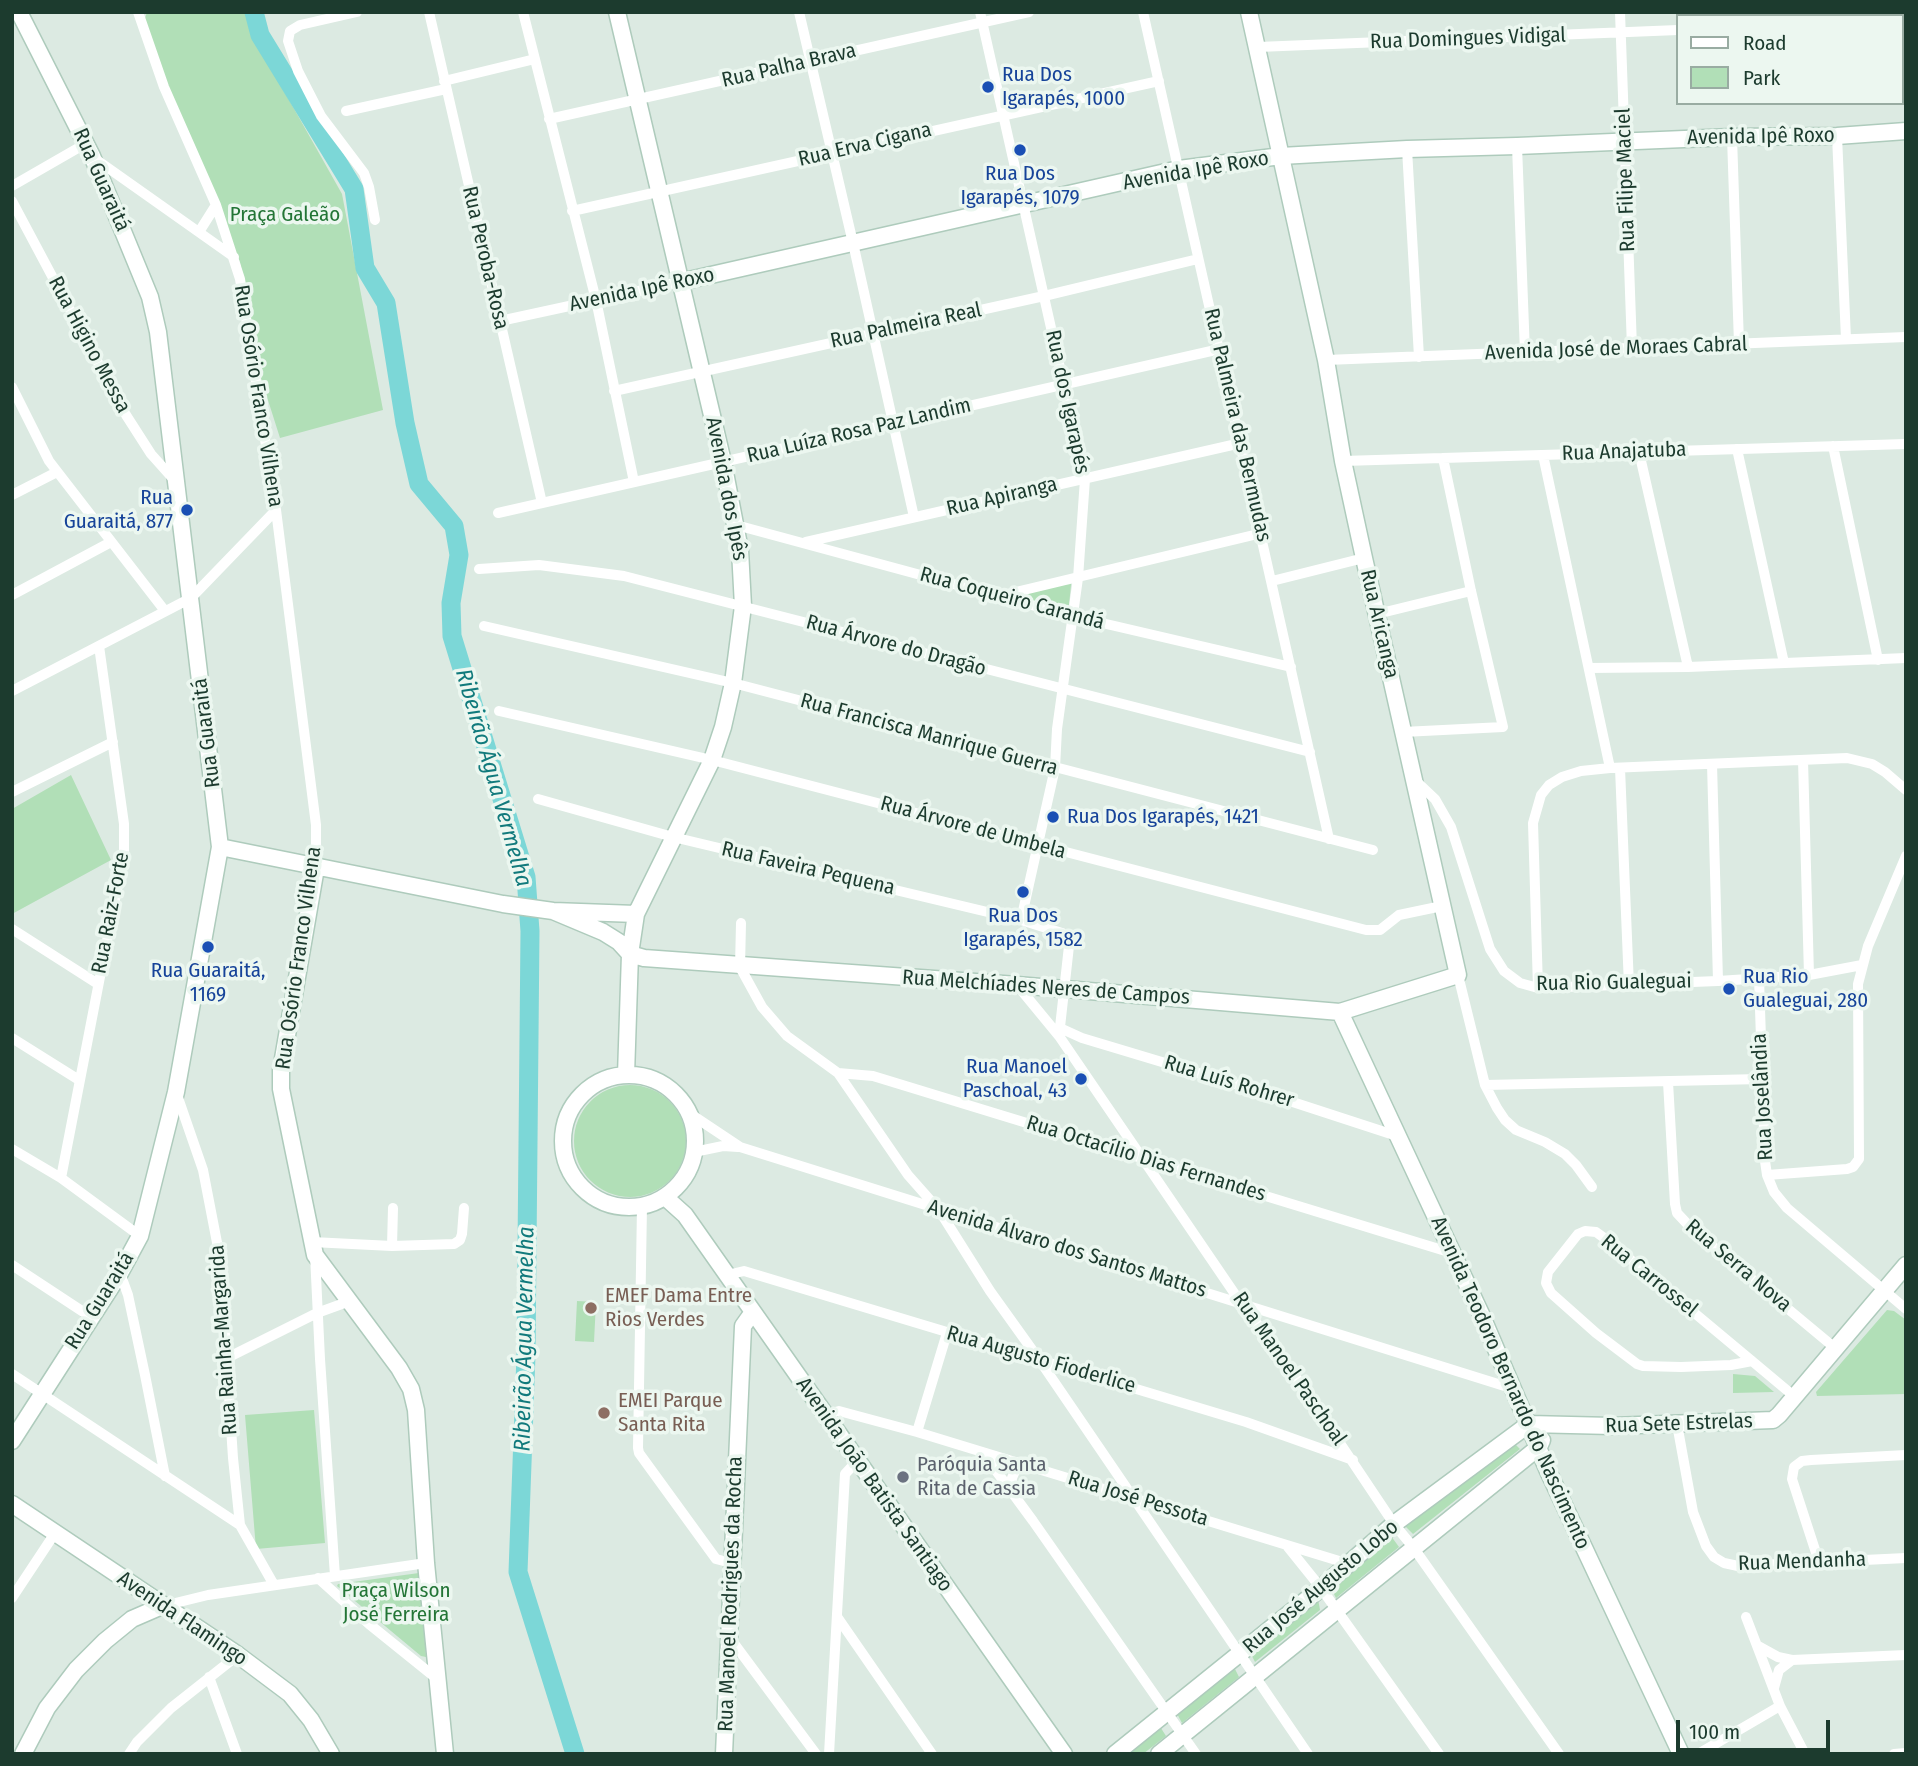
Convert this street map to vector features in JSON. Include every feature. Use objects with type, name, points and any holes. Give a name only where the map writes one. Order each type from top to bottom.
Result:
[{"type":"street","name":"Rua Guaraitá","points":[[12,1441],[120,1273],[140,1236],[176,1092],[220,847],[158,332],[150,297],[89,150],[19,12]]},
{"type":"street","name":"Rua Osório Franco Vilhena","points":[[138,12],[164,87],[216,205],[245,300],[276,510],[315,812],[316,868],[281,1070],[281,1089],[314,1248],[411,1389],[416,1410],[426,1563],[445,1754]]},
{"type":"street","points":[[357,12],[294,28],[288,41],[321,116],[364,173],[375,220]]},
{"type":"street","name":"Rua Peroba-Rosa","points":[[429,12],[542,503]]},
{"type":"street","points":[[523,12],[596,300],[634,482]]},
{"type":"street","name":"Avenida dos Ipês","points":[[617,12],[723,462],[736,525],[743,606],[733,683],[712,760],[636,914],[630,954],[626,1075]]},
{"type":"street","points":[[799,12],[914,517]]},
{"type":"street","name":"Rua Palha Brava","points":[[549,119],[811,61],[981,18],[1030,12]]},
{"type":"street","name":"Rua Palmeira das Bermudas","points":[[1143,12],[1329,839]]},
{"type":"street","name":"Rua Aricanga","points":[[1249,12],[1326,360],[1343,461],[1412,777],[1485,1085],[1510,1126],[1565,1154],[1592,1187]]},
{"type":"street","name":"Rua Filipe Maciel","points":[[1620,12],[1632,348]]},
{"type":"street","name":"Rua dos Igarapés","points":[[981,18],[1085,479],[1078,578],[1062,690],[1055,768],[1040,845],[1021,920]]},
{"type":"street","name":"Rua Domingues Vidigal","points":[[1258,47],[1676,30]]},
{"type":"street","points":[[346,111],[535,59]]},
{"type":"street","name":"Rua Erva Cigana","points":[[572,211],[1159,81]]},
{"type":"street","name":"Avenida Ipê Roxo","points":[[500,321],[1179,169],[1281,156],[1407,149],[1732,137],[1837,136],[1906,131]]},
{"type":"street","points":[[1837,136],[1846,339]]},
{"type":"street","points":[[1732,137],[1740,344]]},
{"type":"street","points":[[1517,146],[1525,353]]},
{"type":"street","points":[[1407,149],[1419,357]]},
{"type":"street","points":[[12,186],[89,150],[234,257]]},
{"type":"street","name":"Rua Higino Messa","points":[[12,201],[126,415],[151,454],[176,483]]},
{"type":"street","points":[[200,232],[216,205]]},
{"type":"street","name":"Rua Palmeira Real","points":[[614,391],[1044,296],[1198,259]]},
{"type":"street","name":"Avenida José de Moraes Cabral","points":[[1326,360],[1906,337]]},
{"type":"street","name":"Rua Luíza Rosa Paz Landim","points":[[498,513],[1220,349]]},
{"type":"street","points":[[12,387],[57,472],[165,611]]},
{"type":"street","name":"Rua Apiranga","points":[[804,543],[1241,443]]},
{"type":"street","name":"Rua Anajatuba","points":[[1343,461],[1906,444]]},
{"type":"street","points":[[1833,446],[1878,660]]},
{"type":"street","points":[[1737,449],[1784,663]]},
{"type":"street","points":[[1639,452],[1688,667]]},
{"type":"street","points":[[1543,455],[1589,668],[1615,768],[1629,986]]},
{"type":"street","points":[[1403,732],[1503,727],[1443,458]]},
{"type":"street","points":[[12,495],[57,472]]},
{"type":"street","points":[[12,691],[191,598],[276,510]]},
{"type":"street","name":"Rua Coqueiro Carandá","points":[[736,525],[1072,616],[1291,667]]},
{"type":"street","points":[[997,596],[1262,533]]},
{"type":"street","points":[[12,595],[111,542]]},
{"type":"street","points":[[1272,581],[1364,558]]},
{"type":"street","name":"Rua Árvore do Dragão","points":[[479,569],[539,565],[624,576],[1310,752]]},
{"type":"street","points":[[1377,614],[1471,591]]},
{"type":"street","name":"Rua Francisca Manrique Guerra","points":[[484,626],[733,683],[1373,850]]},
{"type":"street","name":"Rua Raiz-Forte","points":[[61,1178],[124,852],[124,824],[99,646]]},
{"type":"street","points":[[1589,668],[1688,667],[1906,658]]},
{"type":"street","name":"Rua Árvore de Umbela","points":[[499,711],[712,760],[1375,931],[1386,927],[1399,915],[1442,906]]},
{"type":"street","points":[[12,792],[113,742]]},
{"type":"street","points":[[1803,760],[1809,975]]},
{"type":"street","points":[[1538,988],[1533,823],[1541,795],[1549,785],[1562,777],[1581,771],[1615,768],[1858,760],[1885,772],[1906,790]]},
{"type":"street","points":[[1712,764],[1718,981]]},
{"type":"street","name":"Rua Rio Gualeguai","points":[[1412,777],[1435,799],[1451,827],[1485,937],[1496,960],[1520,983],[1538,988],[1629,986],[1809,975],[1862,965]]},
{"type":"street","name":"Rua Faveira Pequena","points":[[538,799],[673,837],[1021,920],[1062,933],[1067,937],[1069,946],[1066,990]]},
{"type":"street","points":[[220,847],[503,904],[551,910],[636,914]]},
{"type":"street","points":[[1767,1175],[1847,1169],[1857,1164],[1857,1004],[1862,965],[1906,856]]},
{"type":"street","points":[[551,910],[603,932],[619,942],[630,954]]},
{"type":"street","points":[[571,919],[632,931]]},
{"type":"street","points":[[741,923],[740,967],[771,1020],[838,1073],[908,1175],[939,1210],[990,1292],[1038,1358],[1308,1754]]},
{"type":"street","points":[[12,929],[98,984]]},
{"type":"street","name":"Rua Melchíades Neres de Campos","points":[[630,954],[644,958],[740,967],[1017,985],[1340,1012],[1458,975]]},
{"type":"street","name":"Rua Joselândia","points":[[1759,978],[1767,1175],[1774,1192],[1787,1208],[1906,1309]]},
{"type":"street","name":"Rua Manoel Paschoal","points":[[1017,985],[1060,1032],[1241,1303],[1278,1349],[1394,1524],[1559,1754]]},
{"type":"street","points":[[1060,1032],[1066,990]]},
{"type":"street","name":"Avenida Teodoro Bernardo do Nascimento","points":[[1340,1012],[1514,1388],[1548,1471],[1681,1754]]},
{"type":"street","name":"Rua Luís Rohrer","points":[[1060,1032],[1265,1093],[1397,1136]]},
{"type":"street","points":[[12,1038],[79,1080]]},
{"type":"street","name":"Rua Octacílio Dias Fernandes","points":[[838,1073],[873,1076],[1452,1253]]},
{"type":"street","points":[[626,1075],[642,1076],[670,1089],[689,1113],[695,1132],[690,1167],[682,1181],[665,1197],[642,1206],[615,1205],[590,1195],[577,1182],[568,1167],[564,1131],[569,1114],[579,1099],[600,1083],[626,1075]]},
{"type":"street","points":[[1485,1085],[1762,1079]]},
{"type":"street","name":"Rua Serra Nova","points":[[1668,1082],[1677,1213],[1692,1229],[1835,1348]]},
{"type":"street","name":"Rua Rainha-Margarida","points":[[176,1092],[203,1170],[217,1238],[240,1525],[274,1584]]},
{"type":"street","name":"Avenida Álvaro dos Santos Mattos","points":[[689,1113],[740,1147]]},
{"type":"street","name":"Avenida Álvaro dos Santos Mattos","points":[[694,1152],[723,1146],[740,1147],[1514,1388]]},
{"type":"street","points":[[12,1149],[61,1178],[140,1236]]},
{"type":"street","name":"Avenida João Batista Santiago","points":[[682,1181],[685,1215]]},
{"type":"street","name":"Avenida João Batista Santiago","points":[[665,1197],[685,1215],[1064,1754]]},
{"type":"street","points":[[642,1206],[637,1441],[639,1453],[716,1559],[731,1563]]},
{"type":"street","points":[[392,1246],[393,1208]]},
{"type":"street","points":[[335,1576],[314,1248],[454,1244],[460,1240],[462,1234],[464,1208]]},
{"type":"street","name":"Rua Carrossel","points":[[1752,1360],[1731,1365],[1681,1367],[1637,1364],[1595,1333],[1550,1293],[1546,1283],[1548,1272],[1578,1234],[1585,1231],[1596,1232],[1752,1360],[1795,1397]]},
{"type":"street","points":[[12,1265],[91,1317]]},
{"type":"street","name":"Rua Sete Estrelas","points":[[1529,1424],[1550,1426],[1768,1421],[1779,1415],[1795,1397],[1906,1265]]},
{"type":"street","name":"Rua Augusto Fioderlice","points":[[727,1275],[744,1271],[1246,1422],[1353,1460]]},
{"type":"street","points":[[120,1273],[128,1295],[165,1476]]},
{"type":"street","points":[[227,1358],[317,1313],[350,1301]]},
{"type":"street","name":"Rua Manoel Rodrigues da Rocha","points":[[724,1754],[743,1326],[753,1312]]},
{"type":"street","points":[[916,1432],[947,1333]]},
{"type":"street","points":[[12,1374],[240,1525]]},
{"type":"street","name":"Rua José Pessota","points":[[825,1415],[839,1411],[916,1432],[1349,1564]]},
{"type":"street","name":"Rua José Augusto Lobo","points":[[1115,1754],[1321,1588],[1394,1524],[1529,1424]]},
{"type":"street","name":"Rua Mendanha","points":[[1677,1424],[1693,1512],[1706,1546],[1714,1557],[1724,1563],[1738,1566],[1906,1558]]},
{"type":"street","points":[[1539,1447],[1550,1426]]},
{"type":"street","name":"Rua José Augusto Lobo","points":[[1159,1754],[1539,1447]]},
{"type":"street","points":[[983,1453],[1196,1754]]},
{"type":"street","points":[[1819,1562],[1792,1479],[1794,1467],[1802,1461],[1811,1460],[1906,1455]]},
{"type":"street","points":[[829,1754],[845,1474],[858,1460]]},
{"type":"street","points":[[1011,1490],[1012,1478],[1019,1462]]},
{"type":"street","points":[[1095,1485],[1102,1479],[1110,1464]]},
{"type":"street","name":"Avenida Flamingo","points":[[12,1504],[238,1655],[290,1694],[311,1720],[331,1754]]},
{"type":"street","points":[[1155,1528],[1159,1518],[1174,1510]]},
{"type":"street","points":[[12,1598],[55,1533]]},
{"type":"street","points":[[1288,1546],[1439,1754]]},
{"type":"street","points":[[23,1754],[47,1708],[76,1671],[105,1641],[132,1619],[162,1606],[208,1595],[426,1563]]},
{"type":"street","points":[[318,1578],[369,1624],[436,1678]]},
{"type":"street","points":[[1746,1617],[1780,1706],[1805,1754]]},
{"type":"street","points":[[838,1618],[933,1754]]},
{"type":"street","points":[[729,1637],[816,1754]]},
{"type":"street","points":[[1758,1646],[1778,1657],[1791,1660],[1906,1655]]},
{"type":"street","points":[[129,1754],[137,1742],[171,1708],[238,1655]]},
{"type":"street","points":[[1774,1688],[1779,1670],[1791,1660]]},
{"type":"street","points":[[209,1676],[237,1754]]},
{"type":"street","points":[[1698,1754],[1780,1706]]},
{"type":"street","points":[[137,1742],[141,1754]]},
{"type":"street","points":[[1894,1754],[1906,1753]]},
{"type":"green space","name":"Praça Galeão","points":[[147,12],[246,12],[252,34],[342,194],[383,410],[280,438],[260,375],[240,262],[142,28]]},
{"type":"green space","points":[[1072,575],[1068,615],[989,594]]},
{"type":"green space","points":[[71,775],[111,860],[12,914],[12,809]]},
{"type":"green space","points":[[630,1085],[651,1089],[670,1101],[682,1120],[686,1141],[682,1162],[670,1181],[651,1193],[630,1197],[609,1193],[590,1181],[578,1162],[574,1141],[578,1120],[590,1101],[609,1089]]},
{"type":"green space","points":[[577,1301],[596,1302],[594,1342],[575,1341]]},
{"type":"green space","points":[[1887,1310],[1894,1311],[1906,1320],[1906,1394],[1817,1396],[1816,1392]]},
{"type":"green space","points":[[1733,1374],[1755,1376],[1774,1392],[1733,1393]]},
{"type":"green space","points":[[314,1410],[325,1543],[256,1549],[245,1415]]},
{"type":"green space","points":[[1511,1440],[1520,1449],[1413,1534],[1405,1526]]},
{"type":"green space","points":[[1391,1536],[1399,1547],[1336,1598],[1329,1584]]},
{"type":"green space","name":"Praça Wilson José Ferreira","points":[[419,1573],[426,1657],[421,1656],[337,1586]]},
{"type":"green space","points":[[1318,1599],[1320,1610],[1255,1662],[1248,1648]]},
{"type":"green space","points":[[1233,1665],[1239,1677],[1182,1723],[1175,1710]]},
{"type":"green space","points":[[1159,1725],[1166,1736],[1143,1754],[1122,1754]]},
{"type":"waterway","name":"Ribeirão Água Vermelha","points":[[254,12],[260,35],[354,189],[365,268],[386,303],[405,423],[419,484],[454,526],[459,555],[451,603],[452,636],[526,877],[530,931],[526,1355],[518,1572],[575,1754]]},
{"type":"place","name":"Rua Dos Igarapés, 1000","points":[[988,87]]},
{"type":"place","name":"Rua Dos Igarapés, 1079","points":[[1020,150]]},
{"type":"place","name":"Rua Guaraitá, 877","points":[[187,510]]},
{"type":"place","name":"Rua Dos Igarapés, 1421","points":[[1053,817]]},
{"type":"place","name":"Rua Dos Igarapés, 1582","points":[[1023,892]]},
{"type":"place","name":"Rua Guaraitá, 1169","points":[[208,947]]},
{"type":"place","name":"Rua Rio Gualeguai, 280","points":[[1729,989]]},
{"type":"place","name":"Rua Manoel Paschoal, 43","points":[[1081,1079]]},
{"type":"place","name":"EMEF Dama Entre Rios Verdes","points":[[591,1308]]},
{"type":"place","name":"EMEI Parque Santa Rita","points":[[604,1413]]},
{"type":"place","name":"Paróquia Santa Rita de Cassia","points":[[903,1477]]}]
